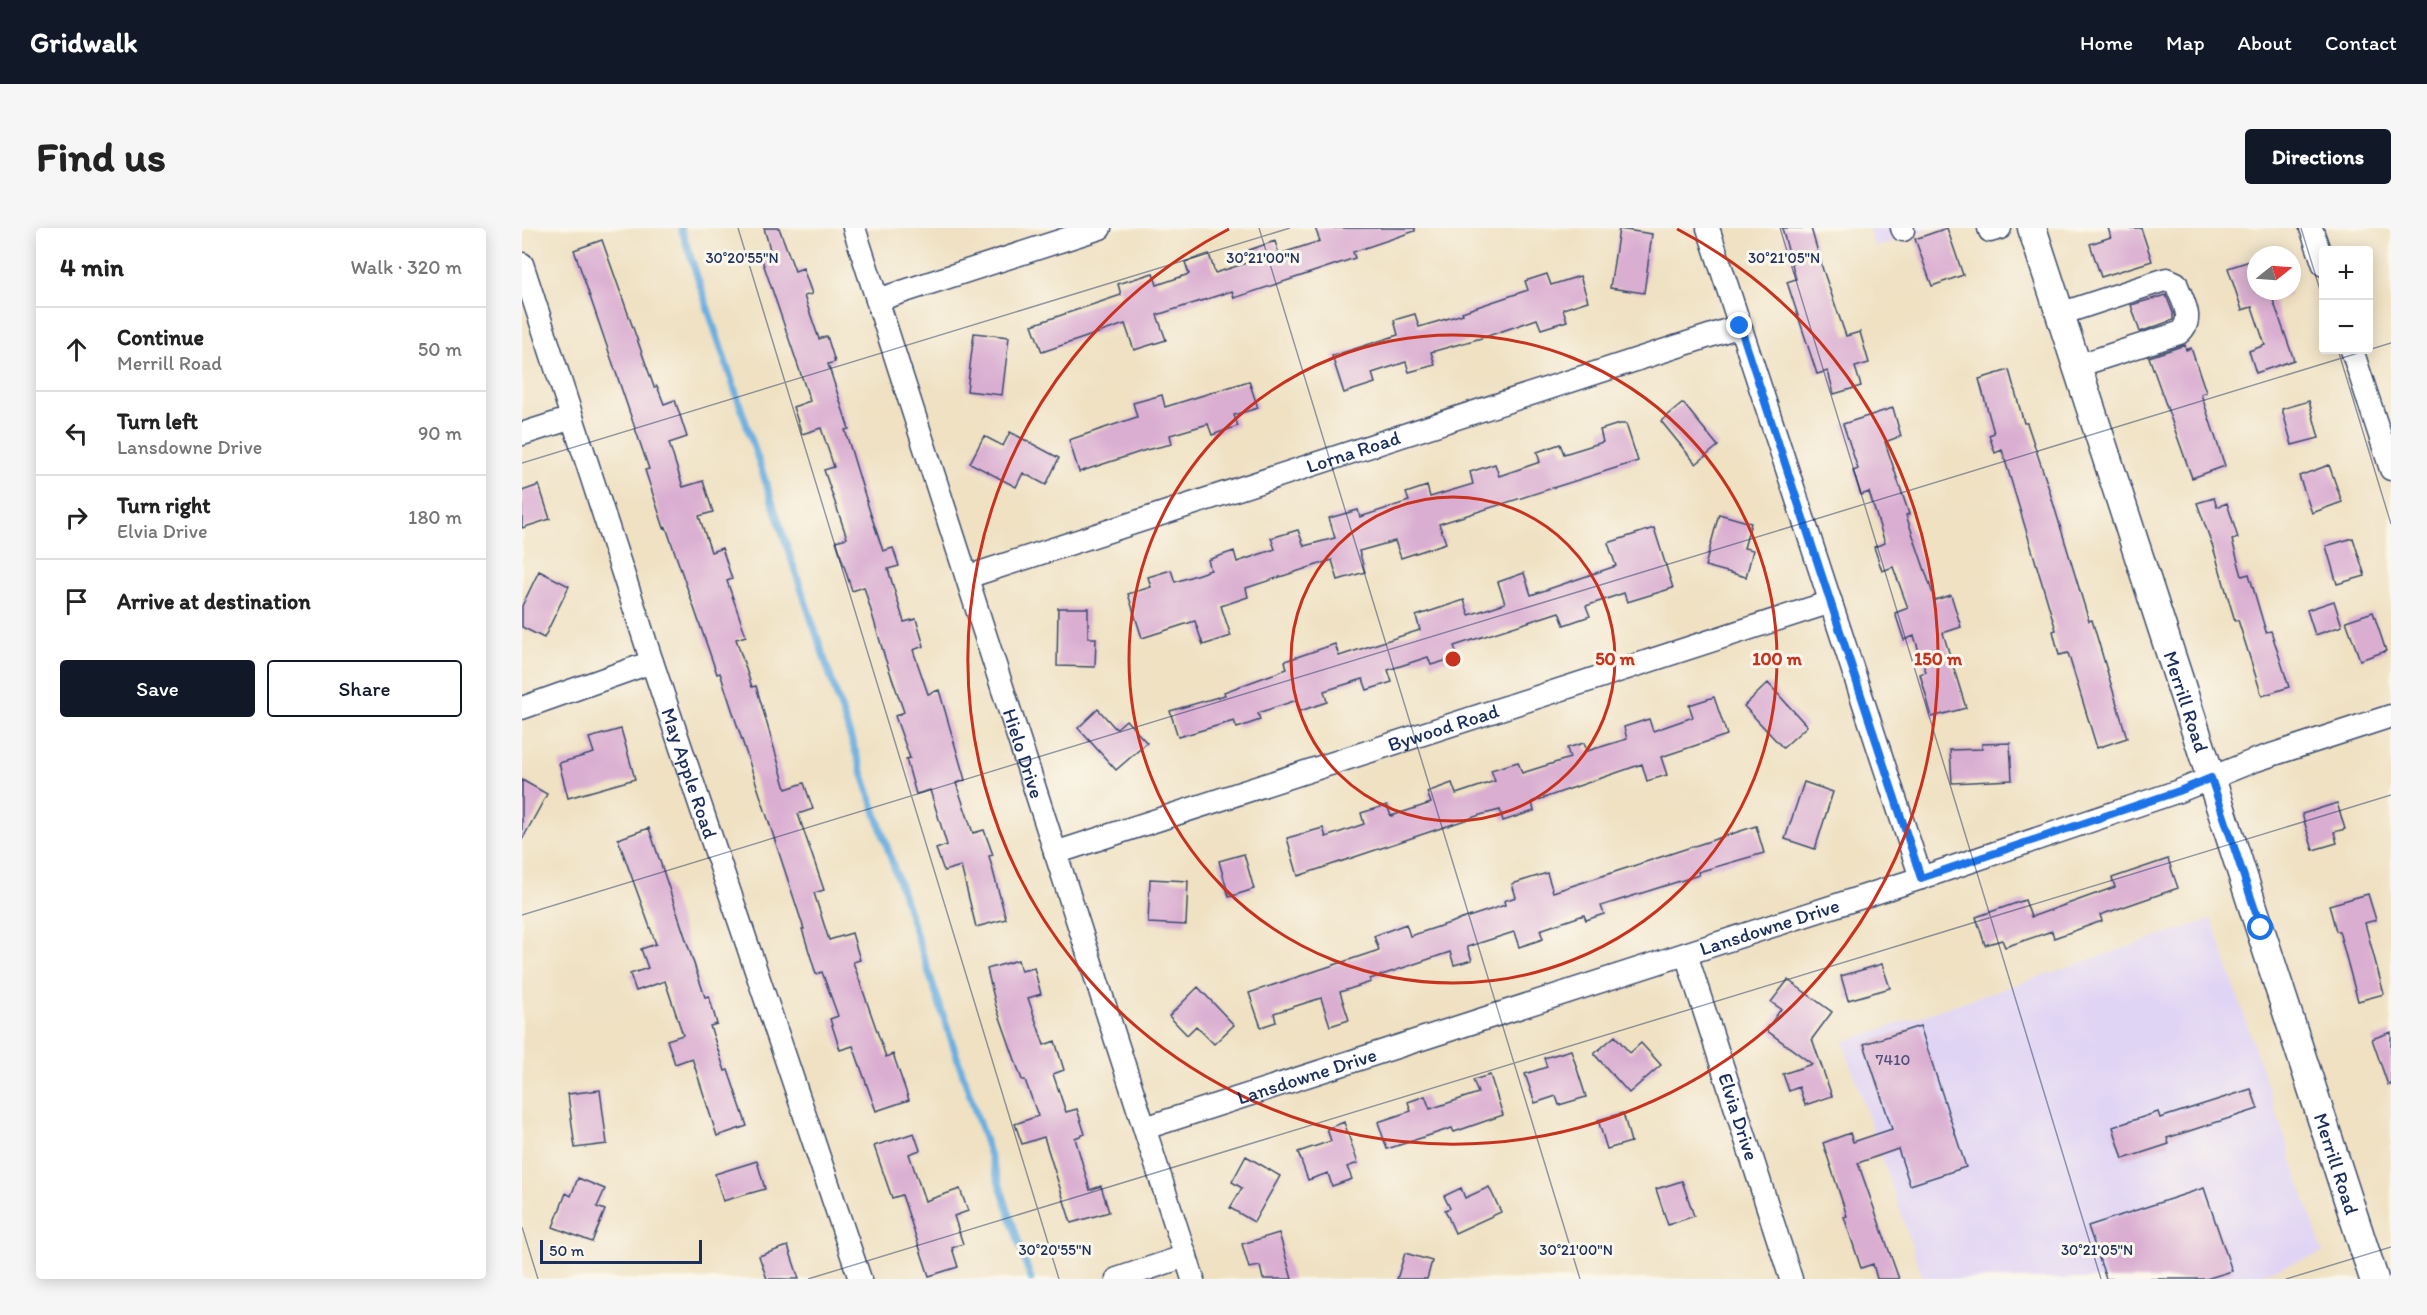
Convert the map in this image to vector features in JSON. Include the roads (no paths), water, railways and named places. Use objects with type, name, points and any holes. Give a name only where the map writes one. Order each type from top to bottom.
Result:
[{"type":"main road","name":"Merrill Road","points":[[2032,228],[2374,1279]]},
{"type":"street","name":"Hielo Drive","points":[[854,228],[1193,1279]]},
{"type":"street","points":[[877,300],[1100,228]]},
{"type":"street","points":[[1708,228],[1921,878]]},
{"type":"street","points":[[1989,228],[1990,231],[2000,228]]},
{"type":"street","points":[[2312,228],[2319,250]]},
{"type":"street","name":"May Apple Road","points":[[522,264],[652,662],[860,1279]]},
{"type":"street","points":[[2060,314],[2167,279],[2176,282],[2189,320],[2187,327],[2179,333],[2077,366]]},
{"type":"street","name":"Lorna Road","points":[[967,577],[1740,326]]},
{"type":"street","points":[[2353,354],[2391,469]]},
{"type":"street","points":[[522,434],[572,417]]},
{"type":"street","name":"Bywood Road","points":[[1055,852],[1831,602]]},
{"type":"street","points":[[522,708],[652,662]]},
{"type":"street","name":"Lansdowne Drive","points":[[1145,1128],[1921,878],[2179,791],[2253,761],[2391,716]]},
{"type":"street","name":"Elvia Drive","points":[[1686,954],[1791,1279]]},
{"type":"street","points":[[1117,1279],[1186,1256]]},
{"type":"waterway","points":[[681,228],[1031,1279]]}]
